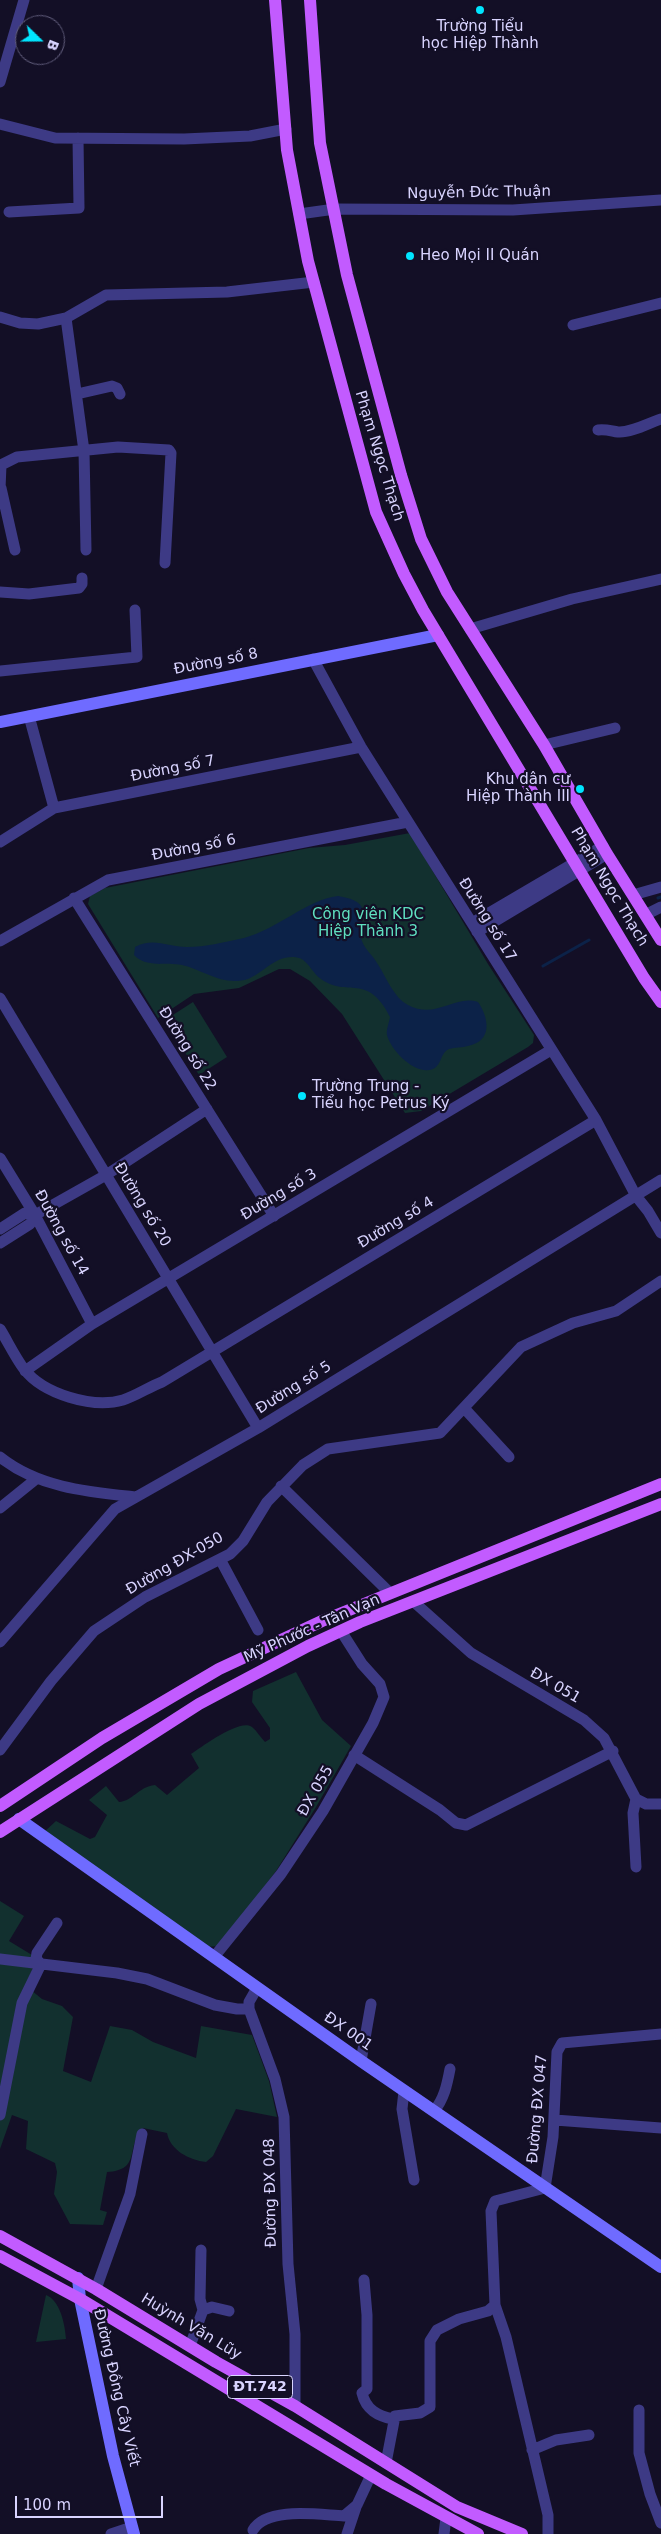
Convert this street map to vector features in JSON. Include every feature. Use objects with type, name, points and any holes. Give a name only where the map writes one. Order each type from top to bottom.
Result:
[{"type":"main road","name":"Phạm Ngọc Thạch","points":[[275,0],[286,129],[298,214],[314,282],[376,512],[404,574],[438,635],[661,1002]]},
{"type":"main road","name":"Phạm Ngọc Thạch","points":[[310,0],[320,143],[335,208],[347,275],[401,475],[421,539],[447,592],[544,745],[605,850],[661,940]]},
{"type":"main road","name":"Mỹ Phước - Tân Vạn","points":[[1,1804],[102,1738],[205,1677],[322,1621],[661,1484]]},
{"type":"main road","name":"Mỹ Phước - Tân Vạn","points":[[0,1832],[221,1691],[341,1631],[661,1504]]},
{"type":"main road","name":"Huỳnh Văn Lũy","points":[[0,2236],[78,2278],[190,2346],[295,2406],[457,2507],[522,2534]]},
{"type":"main road","name":"ĐT.742","points":[[0,2256],[80,2299],[371,2475],[478,2534]]},
{"type":"street","points":[[0,82],[24,0]]},
{"type":"street","points":[[0,124],[55,138],[184,139],[250,136],[286,129]]},
{"type":"street","points":[[9,212],[80,207],[78,138]]},
{"type":"street","name":"Nguyễn Đức Thuận","points":[[298,214],[335,208],[513,210],[661,200]]},
{"type":"street","points":[[0,316],[20,324],[38,324],[66,318],[106,295],[227,292],[314,282]]},
{"type":"street","points":[[573,325],[661,303]]},
{"type":"street","points":[[66,318],[84,451],[86,550]]},
{"type":"street","points":[[77,394],[112,386],[118,388],[120,394]]},
{"type":"street","points":[[598,430],[624,431],[661,420]]},
{"type":"street","points":[[15,550],[0,488],[1,465],[17,457],[118,447],[170,451],[165,563]]},
{"type":"street","points":[[0,592],[29,594],[79,588],[82,584],[82,578]]},
{"type":"street","points":[[470,629],[572,598],[661,578]]},
{"type":"street","points":[[0,671],[137,657],[135,610]]},
{"type":"street","name":"Đường số 8","points":[[0,722],[438,635]]},
{"type":"street","name":"Đường số 17","points":[[313,659],[361,747],[596,1120],[636,1196],[648,1211],[661,1233]]},
{"type":"street","points":[[29,716],[54,808]]},
{"type":"street","points":[[544,745],[615,728]]},
{"type":"street","name":"Đường số 7","points":[[0,842],[54,808],[361,747]]},
{"type":"street","name":"Đường số 6","points":[[0,941],[108,880],[408,822]]},
{"type":"street","points":[[474,928],[605,850]]},
{"type":"street","points":[[633,895],[661,887]]},
{"type":"street","name":"Đường số 22","points":[[74,898],[274,1216]]},
{"type":"street","points":[[645,915],[661,907]]},
{"type":"street","name":"Đường số 20","points":[[0,998],[258,1428]]},
{"type":"street","name":"Đường số 3","points":[[25,1370],[92,1324],[551,1050]]},
{"type":"street","points":[[0,1243],[30,1224],[36,1215],[106,1175],[207,1110]]},
{"type":"street","name":"Đường số 4","points":[[0,1329],[25,1370],[44,1386],[76,1400],[108,1402],[123,1400],[162,1382],[596,1120]]},
{"type":"street","name":"Đường số 14","points":[[0,1158],[36,1215],[92,1324]]},
{"type":"street","name":"Đường số 5","points":[[0,1642],[115,1509],[258,1428],[661,1180]]},
{"type":"street","points":[[0,1229],[25,1213],[36,1215]]},
{"type":"street","name":"Đường ĐX-050","points":[[0,1750],[51,1681],[94,1631],[145,1597],[220,1559],[243,1541],[267,1502],[303,1465],[328,1449],[440,1433],[521,1347],[573,1323],[616,1311],[661,1281]]},
{"type":"street","points":[[464,1408],[509,1456]]},
{"type":"street","points":[[0,1457],[36,1478],[77,1490],[136,1497]]},
{"type":"street","points":[[0,1508],[36,1478]]},
{"type":"street","points":[[281,1486],[390,1593]]},
{"type":"street","points":[[220,1559],[258,1630]]},
{"type":"street","name":"ĐX 051","points":[[414,1602],[471,1653],[584,1720],[604,1738],[613,1751],[636,1799]]},
{"type":"street","name":"ĐX 055","points":[[214,1957],[282,1874],[323,1812],[373,1723],[384,1697],[380,1684],[362,1664],[341,1631]]},
{"type":"street","points":[[354,1755],[440,1810],[456,1823],[466,1825],[613,1751]]},
{"type":"street","points":[[636,1867],[633,1813],[636,1799],[646,1804],[661,1804]]},
{"type":"street","name":"ĐX 001","points":[[19,1819],[360,2061],[661,2267]]},
{"type":"street","points":[[41,1964],[36,1959],[37,1953],[57,1923]]},
{"type":"street","points":[[0,1960],[133,1976],[215,2005],[237,2010],[249,2009],[249,2002],[257,1988]]},
{"type":"street","points":[[0,2115],[3,2080],[22,2003],[41,1964]]},
{"type":"street","points":[[360,2061],[371,2004]]},
{"type":"street","name":"Đường ĐX 048","points":[[249,2009],[275,2079],[284,2116],[288,2264],[294,2334],[295,2406]]},
{"type":"street","name":"Đường ĐX 047","points":[[544,2188],[555,2120],[556,2052],[562,2043],[661,2034]]},
{"type":"street","points":[[434,2112],[441,2103],[446,2090],[450,2069]]},
{"type":"street","points":[[404,2091],[402,2108],[414,2180]]},
{"type":"street","points":[[555,2120],[661,2128]]},
{"type":"street","points":[[96,2289],[130,2194],[142,2134]]},
{"type":"street","points":[[544,2188],[495,2201],[492,2211],[495,2305],[506,2337],[548,2516],[548,2534]]},
{"type":"street","points":[[190,2346],[203,2310],[200,2299],[201,2250]]},
{"type":"street","name":"Đường Đồng Cây Viết","points":[[78,2278],[80,2299],[114,2456],[133,2530]]},
{"type":"street","points":[[364,2280],[368,2315],[368,2389],[362,2393],[366,2405],[372,2411],[380,2417],[393,2419]]},
{"type":"street","points":[[386,2463],[395,2416],[420,2413],[430,2407],[430,2341],[437,2330],[459,2319],[488,2311],[495,2305]]},
{"type":"street","points":[[203,2310],[212,2307],[229,2310]]},
{"type":"street","points":[[640,2410],[639,2453],[650,2494],[661,2523]]},
{"type":"street","points":[[532,2450],[556,2440],[589,2435]]},
{"type":"street","points":[[347,2534],[371,2475]]},
{"type":"street","points":[[253,2530],[264,2520],[281,2514],[344,2516],[357,2506]]},
{"type":"street","points":[[444,2534],[446,2518]]},
{"type":"street","points":[[111,2534],[133,2530]]},
{"type":"green space","name":"Công viên KDC Hiệp Thành 3","points":[[410,833],[488,964],[534,1035],[533,1043],[528,1047],[421,1111],[405,1113],[342,1014],[310,981],[290,969],[279,969],[239,988],[194,994],[158,1018],[88,904],[90,896],[105,888],[309,848],[345,845]]},
{"type":"green space","points":[[193,1002],[227,1057],[199,1075],[165,1020]]},
{"type":"green space","points":[[296,1672],[322,1720],[351,1746],[276,1871],[219,1946],[205,1947],[43,1833],[56,1821],[90,1839],[95,1837],[107,1815],[89,1800],[106,1786],[119,1802],[128,1799],[144,1788],[155,1785],[167,1795],[199,1768],[191,1754],[212,1740],[239,1726],[246,1725],[252,1727],[265,1742],[270,1739],[270,1728],[252,1702],[253,1691]]},
{"type":"green space","points":[[0,1901],[24,1916],[9,1941],[32,1955],[34,1965],[26,1986],[42,1999],[62,2006],[73,2017],[63,2071],[91,2082],[110,2026],[132,2030],[153,2042],[196,2058],[201,2026],[252,2035],[269,2081],[277,2117],[236,2109],[213,2156],[206,2162],[193,2159],[181,2153],[172,2144],[167,2133],[143,2128],[138,2135],[129,2162],[125,2167],[107,2172],[100,2210],[107,2212],[103,2225],[70,2224],[54,2194],[57,2172],[55,2163],[26,2149],[28,2121],[12,2115],[0,2149]]},
{"type":"green space","points":[[46,2295],[58,2307],[63,2320],[66,2339],[36,2342]]},
{"type":"water","points":[[338,896],[351,899],[362,908],[360,933],[362,941],[398,997],[408,1005],[428,1010],[461,1001],[470,1000],[478,1002],[485,1015],[486,1022],[485,1034],[482,1039],[468,1046],[449,1049],[433,1069],[419,1069],[405,1061],[393,1048],[387,1035],[390,1017],[382,1003],[374,995],[365,990],[331,984],[317,976],[305,961],[297,957],[274,962],[248,979],[230,981],[182,965],[144,962],[134,955],[135,947],[148,943],[194,947],[244,938],[269,928],[315,903]]},
{"type":"waterway","points":[[543,966],[589,940]]},
{"type":"place","name":"Trường Tiểu học Hiệp Thành","points":[[480,10]]},
{"type":"place","name":"Heo Mọi II Quán","points":[[410,256]]},
{"type":"place","name":"Khu dân cư Hiệp Thành III","points":[[580,789]]},
{"type":"place","name":"Trường Trung - Tiểu học Petrus Ký","points":[[302,1096]]}]
